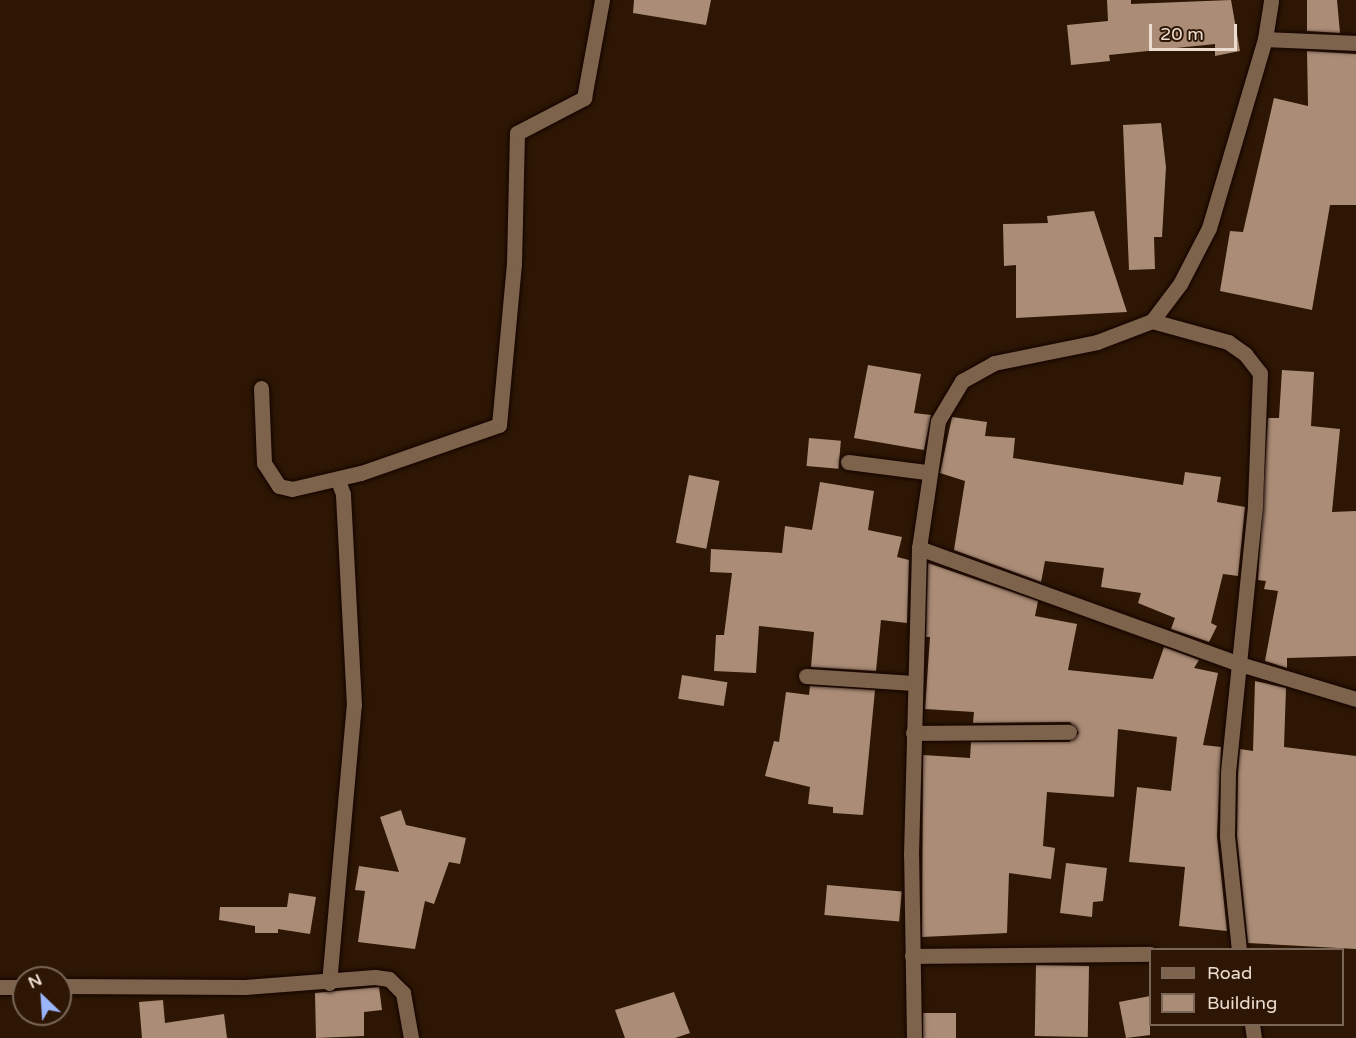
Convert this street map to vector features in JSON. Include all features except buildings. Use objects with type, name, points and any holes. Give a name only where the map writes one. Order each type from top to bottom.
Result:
[{"type":"street","points":[[261,388],[264,463],[273,481],[292,489],[338,480],[499,425],[514,264],[517,133],[584,98],[602,0]]},
{"type":"street","points":[[914,1038],[913,733],[919,548],[926,472],[938,421],[962,381],[1015,355],[1097,342],[1152,321],[1180,284],[1209,228],[1265,39],[1271,0]]},
{"type":"street","points":[[1265,39],[1356,44]]},
{"type":"street","points":[[1152,321],[1228,342],[1245,354],[1260,373],[1256,506],[1227,808],[1239,948]]},
{"type":"street","points":[[848,462],[926,472]]},
{"type":"street","points":[[329,983],[354,705],[343,494],[338,480]]},
{"type":"street","points":[[919,548],[1240,664],[1356,699]]},
{"type":"street","points":[[806,676],[914,683]]},
{"type":"street","points":[[913,733],[1068,732]]},
{"type":"street","points":[[912,956],[1149,954]]},
{"type":"street","points":[[72,987],[329,983],[390,979],[403,993],[411,1038]]}]
